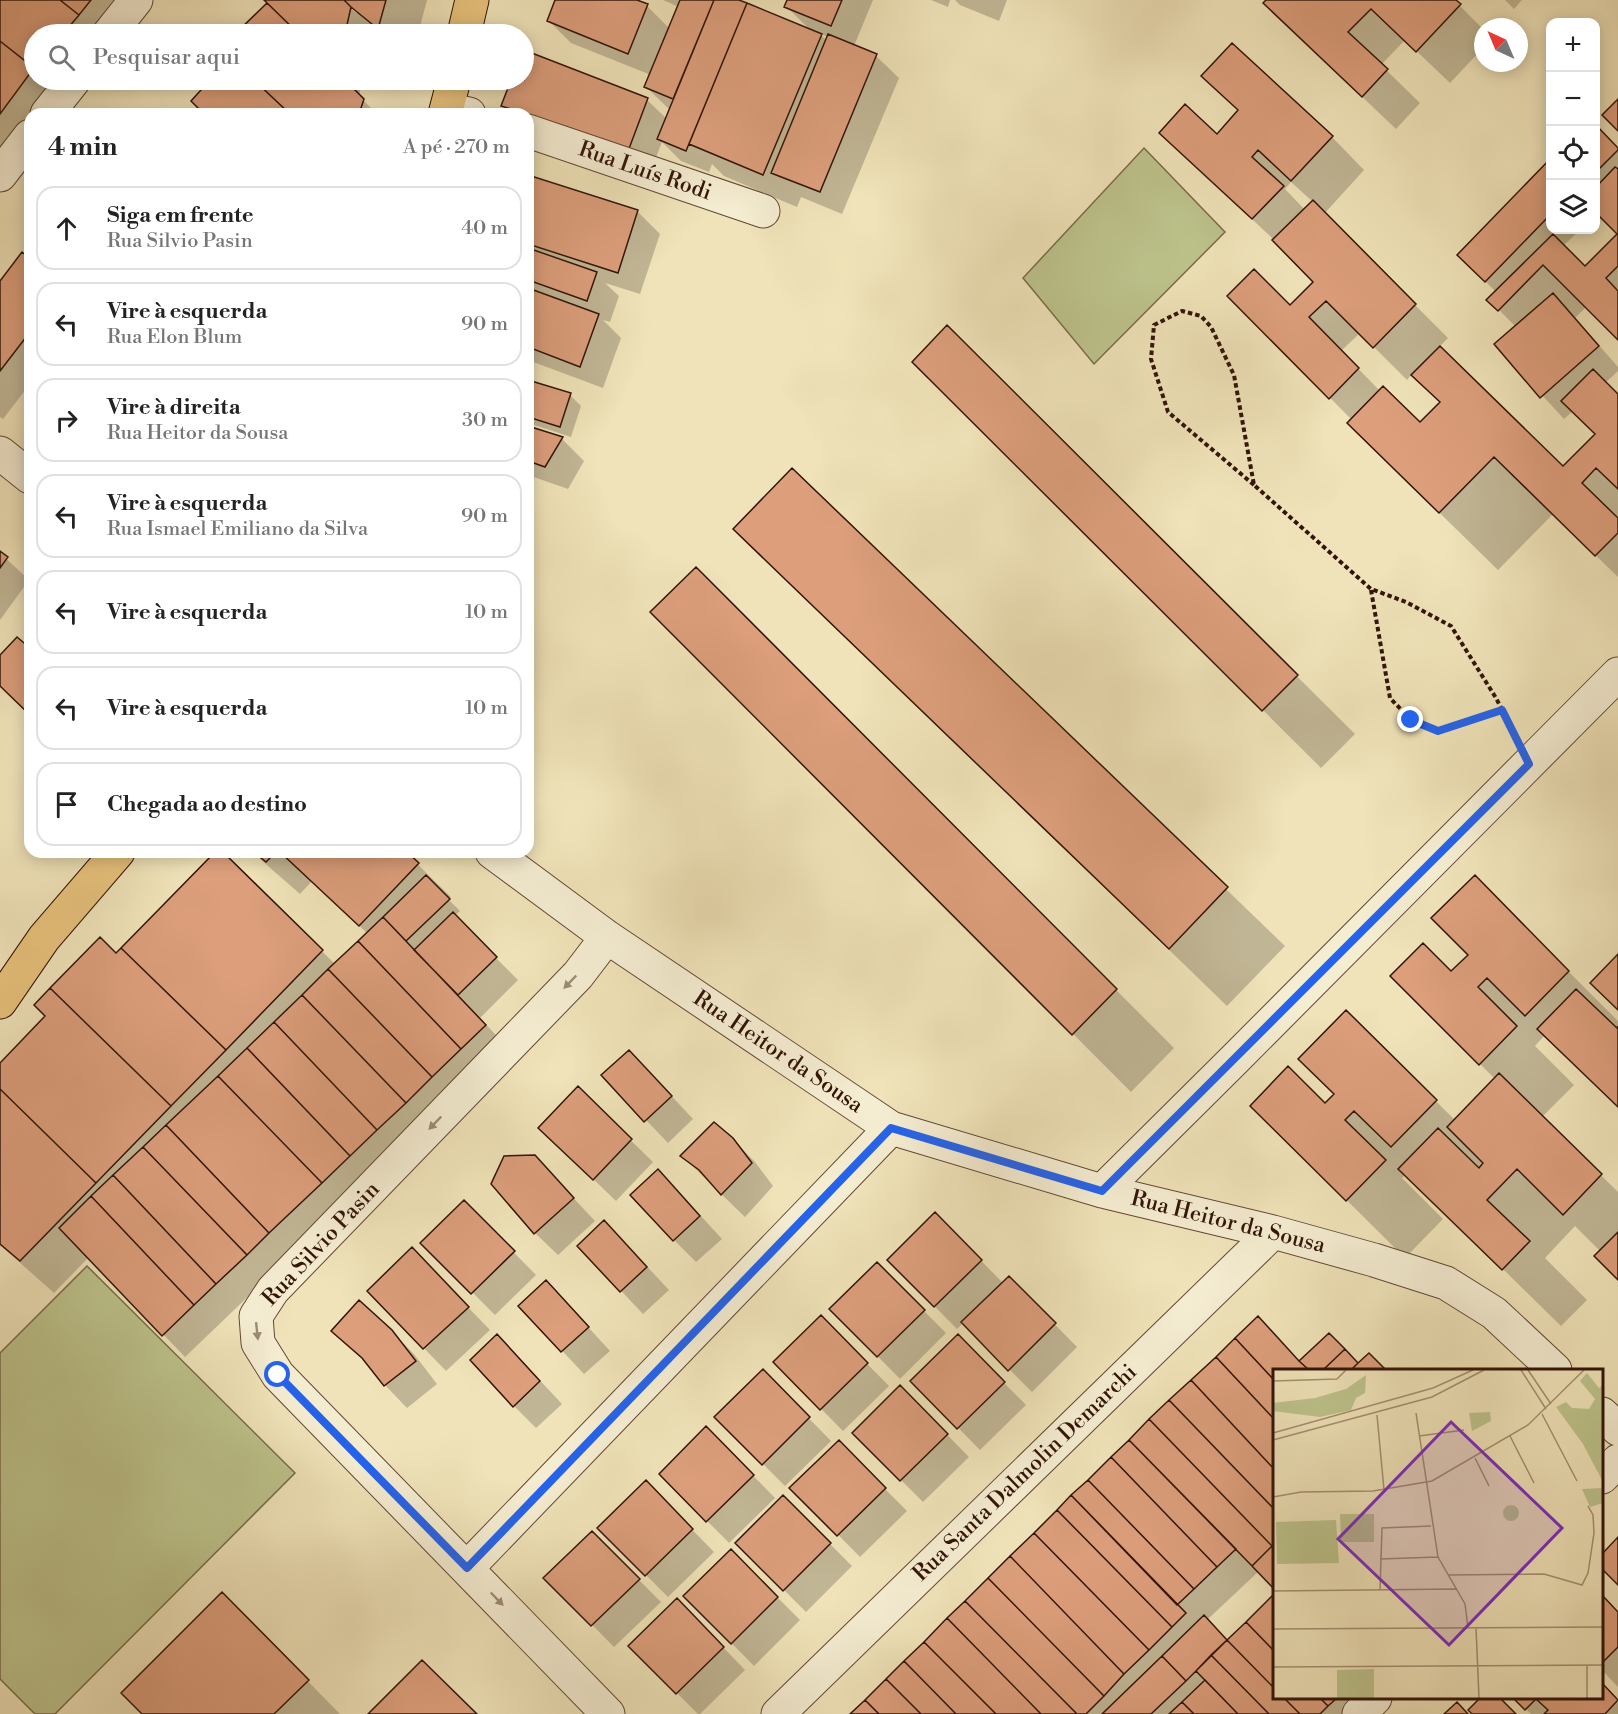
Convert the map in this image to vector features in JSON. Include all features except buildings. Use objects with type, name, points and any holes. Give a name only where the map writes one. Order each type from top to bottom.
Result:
[{"type":"main road","points":[[466,24],[472,0]]},
{"type":"main road","points":[[0,1002],[44,938],[113,858]]},
{"type":"street","points":[[117,24],[136,0]]},
{"type":"street","points":[[52,108],[66,90]]},
{"type":"street","name":"Rua Luís Rodi","points":[[534,133],[763,211]]},
{"type":"street","points":[[0,175],[24,144]]},
{"type":"street","points":[[0,453],[24,472]]},
{"type":"street","points":[[1102,1191],[1618,674]]},
{"type":"street","name":"Rua Heitor da Sousa","points":[[500,858],[607,937],[891,1128],[1102,1191],[1273,1232],[1446,1283],[1494,1312],[1554,1369]]},
{"type":"street","name":"Rua Silvio Pasin","points":[[607,937],[578,975],[273,1290],[256,1316],[258,1343],[278,1375],[608,1714]]},
{"type":"street","points":[[467,1568],[891,1128]]},
{"type":"street","name":"Rua Santa Dalmolin Demarchi","points":[[778,1714],[1273,1232]]},
{"type":"street","points":[[1603,1415],[1618,1429]]},
{"type":"street","points":[[1603,1476],[1618,1461]]},
{"type":"street","points":[[1359,1714],[1375,1699]]},
{"type":"path","points":[[1254,485],[1234,375],[1211,327],[1201,316],[1182,311],[1154,326],[1151,359],[1168,412],[1371,589],[1406,602],[1451,626],[1502,710],[1529,764]]},
{"type":"path","points":[[1371,589],[1390,698],[1411,720],[1438,731],[1502,710]]},
{"type":"green space","points":[[1144,148],[1225,232],[1094,364],[1023,278]]},
{"type":"green space","points":[[87,1266],[295,1473],[55,1714],[35,1714],[0,1679],[0,1353]]},
{"type":"route","points":[[278,1375],[467,1568],[891,1128],[1102,1191],[1529,764],[1502,710],[1438,731],[1411,720]]}]
